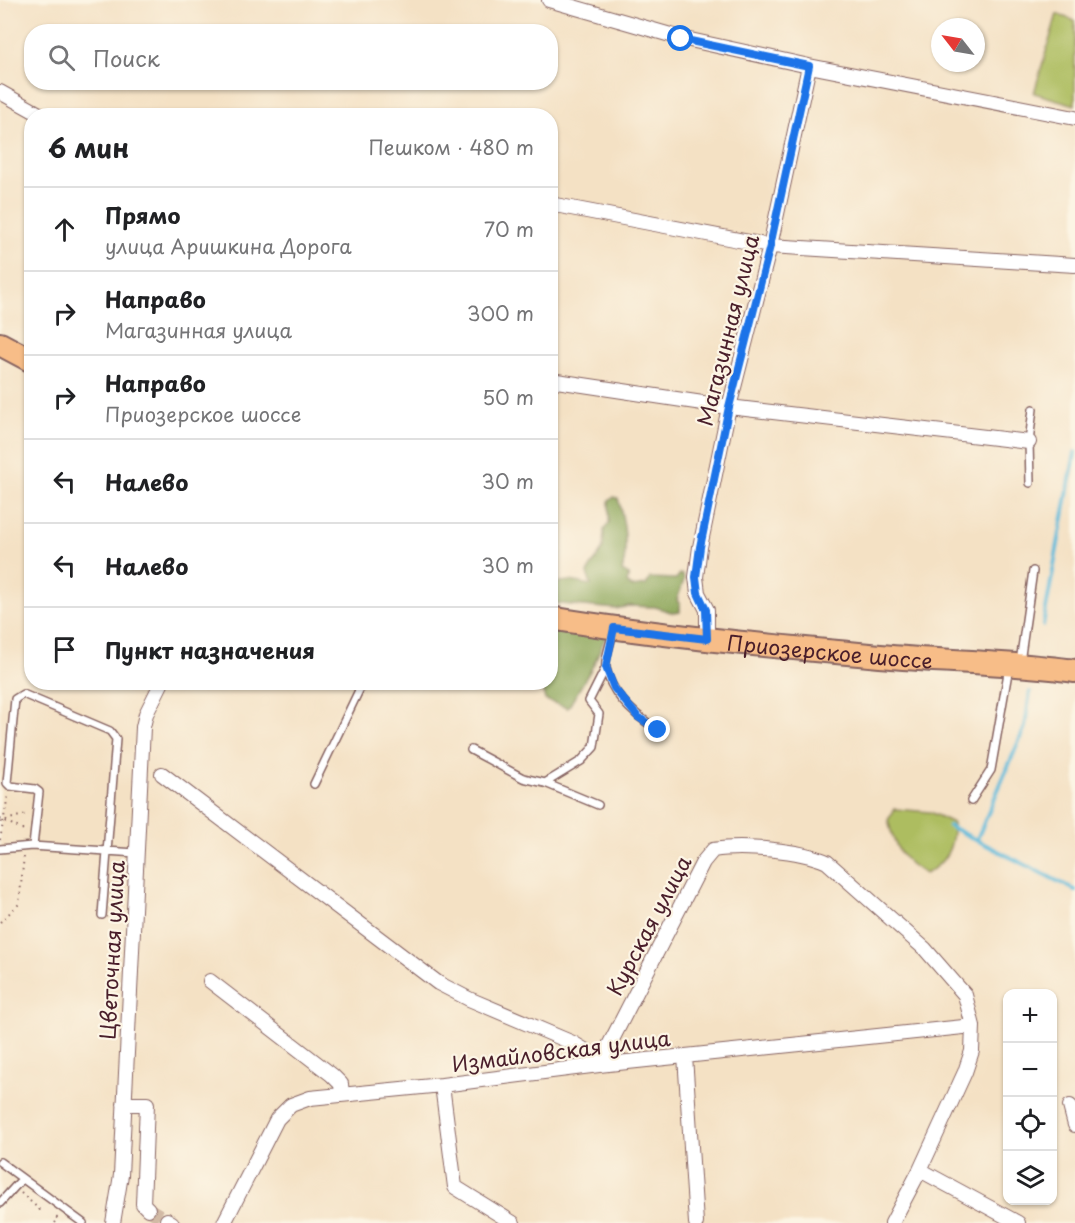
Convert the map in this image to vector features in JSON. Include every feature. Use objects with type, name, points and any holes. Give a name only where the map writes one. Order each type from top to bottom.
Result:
[{"type":"main road","points":[[0,344],[24,357]]},
{"type":"main road","name":"Приозерское шоссе","points":[[558,619],[707,639],[881,656],[1075,671]]},
{"type":"street","points":[[549,0],[681,39],[1075,118]]},
{"type":"street","name":"Магазинная улица","points":[[707,639],[706,610],[698,593],[696,577],[729,407],[770,246],[809,66]]},
{"type":"street","points":[[0,92],[29,108]]},
{"type":"street","points":[[558,206],[770,246],[1075,266]]},
{"type":"street","points":[[558,381],[729,407],[1029,442]]},
{"type":"street","name":"Цветочная улица","points":[[112,1223],[121,1175],[124,1104],[120,1033],[136,853],[143,727],[146,714],[158,690]]},
{"type":"street","points":[[162,774],[438,983],[469,999],[573,1042],[588,1052],[599,1065]]},
{"type":"street","name":"Курская улица","points":[[599,1065],[703,862],[713,850],[729,847],[797,854],[814,856],[828,862],[925,949],[965,995],[973,1026],[972,1051],[965,1072],[920,1170],[892,1223]]},
{"type":"street","points":[[210,981],[332,1075],[341,1084],[342,1095]]},
{"type":"street","name":"Измайловская улица","points":[[224,1223],[277,1119],[291,1105],[310,1098],[973,1026]]},
{"type":"street","points":[[685,1056],[696,1223]]},
{"type":"street","points":[[442,1085],[455,1187],[513,1223]]},
{"type":"street","points":[[124,1104],[147,1104],[142,1204],[148,1209]]},
{"type":"street","points":[[1070,1106],[1075,1125]]},
{"type":"street","points":[[920,1170],[1018,1223]]},
{"type":"lane","points":[[1030,483],[1029,442],[1033,410]]},
{"type":"lane","points":[[971,801],[991,770],[1033,571]]},
{"type":"lane","points":[[545,783],[581,762],[594,747],[599,714],[589,701],[606,667],[614,628]]},
{"type":"lane","points":[[606,667],[614,688],[638,717],[658,730]]},
{"type":"lane","points":[[314,784],[359,690]]},
{"type":"lane","points":[[33,846],[38,790],[10,786],[7,783],[15,699],[23,694],[110,730],[116,740],[102,915]]},
{"type":"lane","points":[[471,750],[523,777],[545,783],[598,805]]},
{"type":"lane","points":[[0,849],[33,846],[136,853]]},
{"type":"lane","points":[[0,1162],[83,1223]]},
{"type":"lane","points":[[0,1203],[22,1179]]},
{"type":"path","points":[[0,840],[1,820],[10,786]]},
{"type":"path","points":[[1,820],[37,810]]},
{"type":"path","points":[[1,820],[34,834]]},
{"type":"path","points":[[0,922],[19,904],[24,847]]},
{"type":"path","points":[[15,1187],[40,1210],[44,1206]]},
{"type":"path","points":[[51,1212],[58,1219],[55,1223]]},
{"type":"green space","points":[[1057,14],[1075,21],[1075,105],[1034,93]]},
{"type":"green space","points":[[614,497],[618,498],[624,525],[625,553],[622,571],[629,575],[627,583],[632,587],[646,585],[650,578],[676,579],[680,574],[683,575],[684,580],[677,600],[680,612],[674,613],[655,607],[629,606],[616,609],[558,604],[559,582],[570,581],[591,585],[587,573],[603,548],[604,530],[609,523],[609,501]]},
{"type":"green space","points":[[558,628],[606,636],[593,666],[568,708],[545,700],[542,690],[558,690]]},
{"type":"green space","points":[[895,809],[930,812],[953,823],[952,840],[947,853],[938,865],[925,874],[904,858],[896,845],[888,820]]},
{"type":"waterway","points":[[1043,625],[1075,452]]},
{"type":"waterway","points":[[977,839],[1025,727],[1030,692]]},
{"type":"waterway","points":[[949,826],[1075,890]]},
{"type":"tunnel","points":[[148,1209],[167,1220]]},
{"type":"route","points":[[658,730],[638,717],[614,688],[606,667],[614,628],[707,639],[706,610],[698,593],[696,577],[700,547],[729,407],[770,246],[809,66],[681,39]]}]
